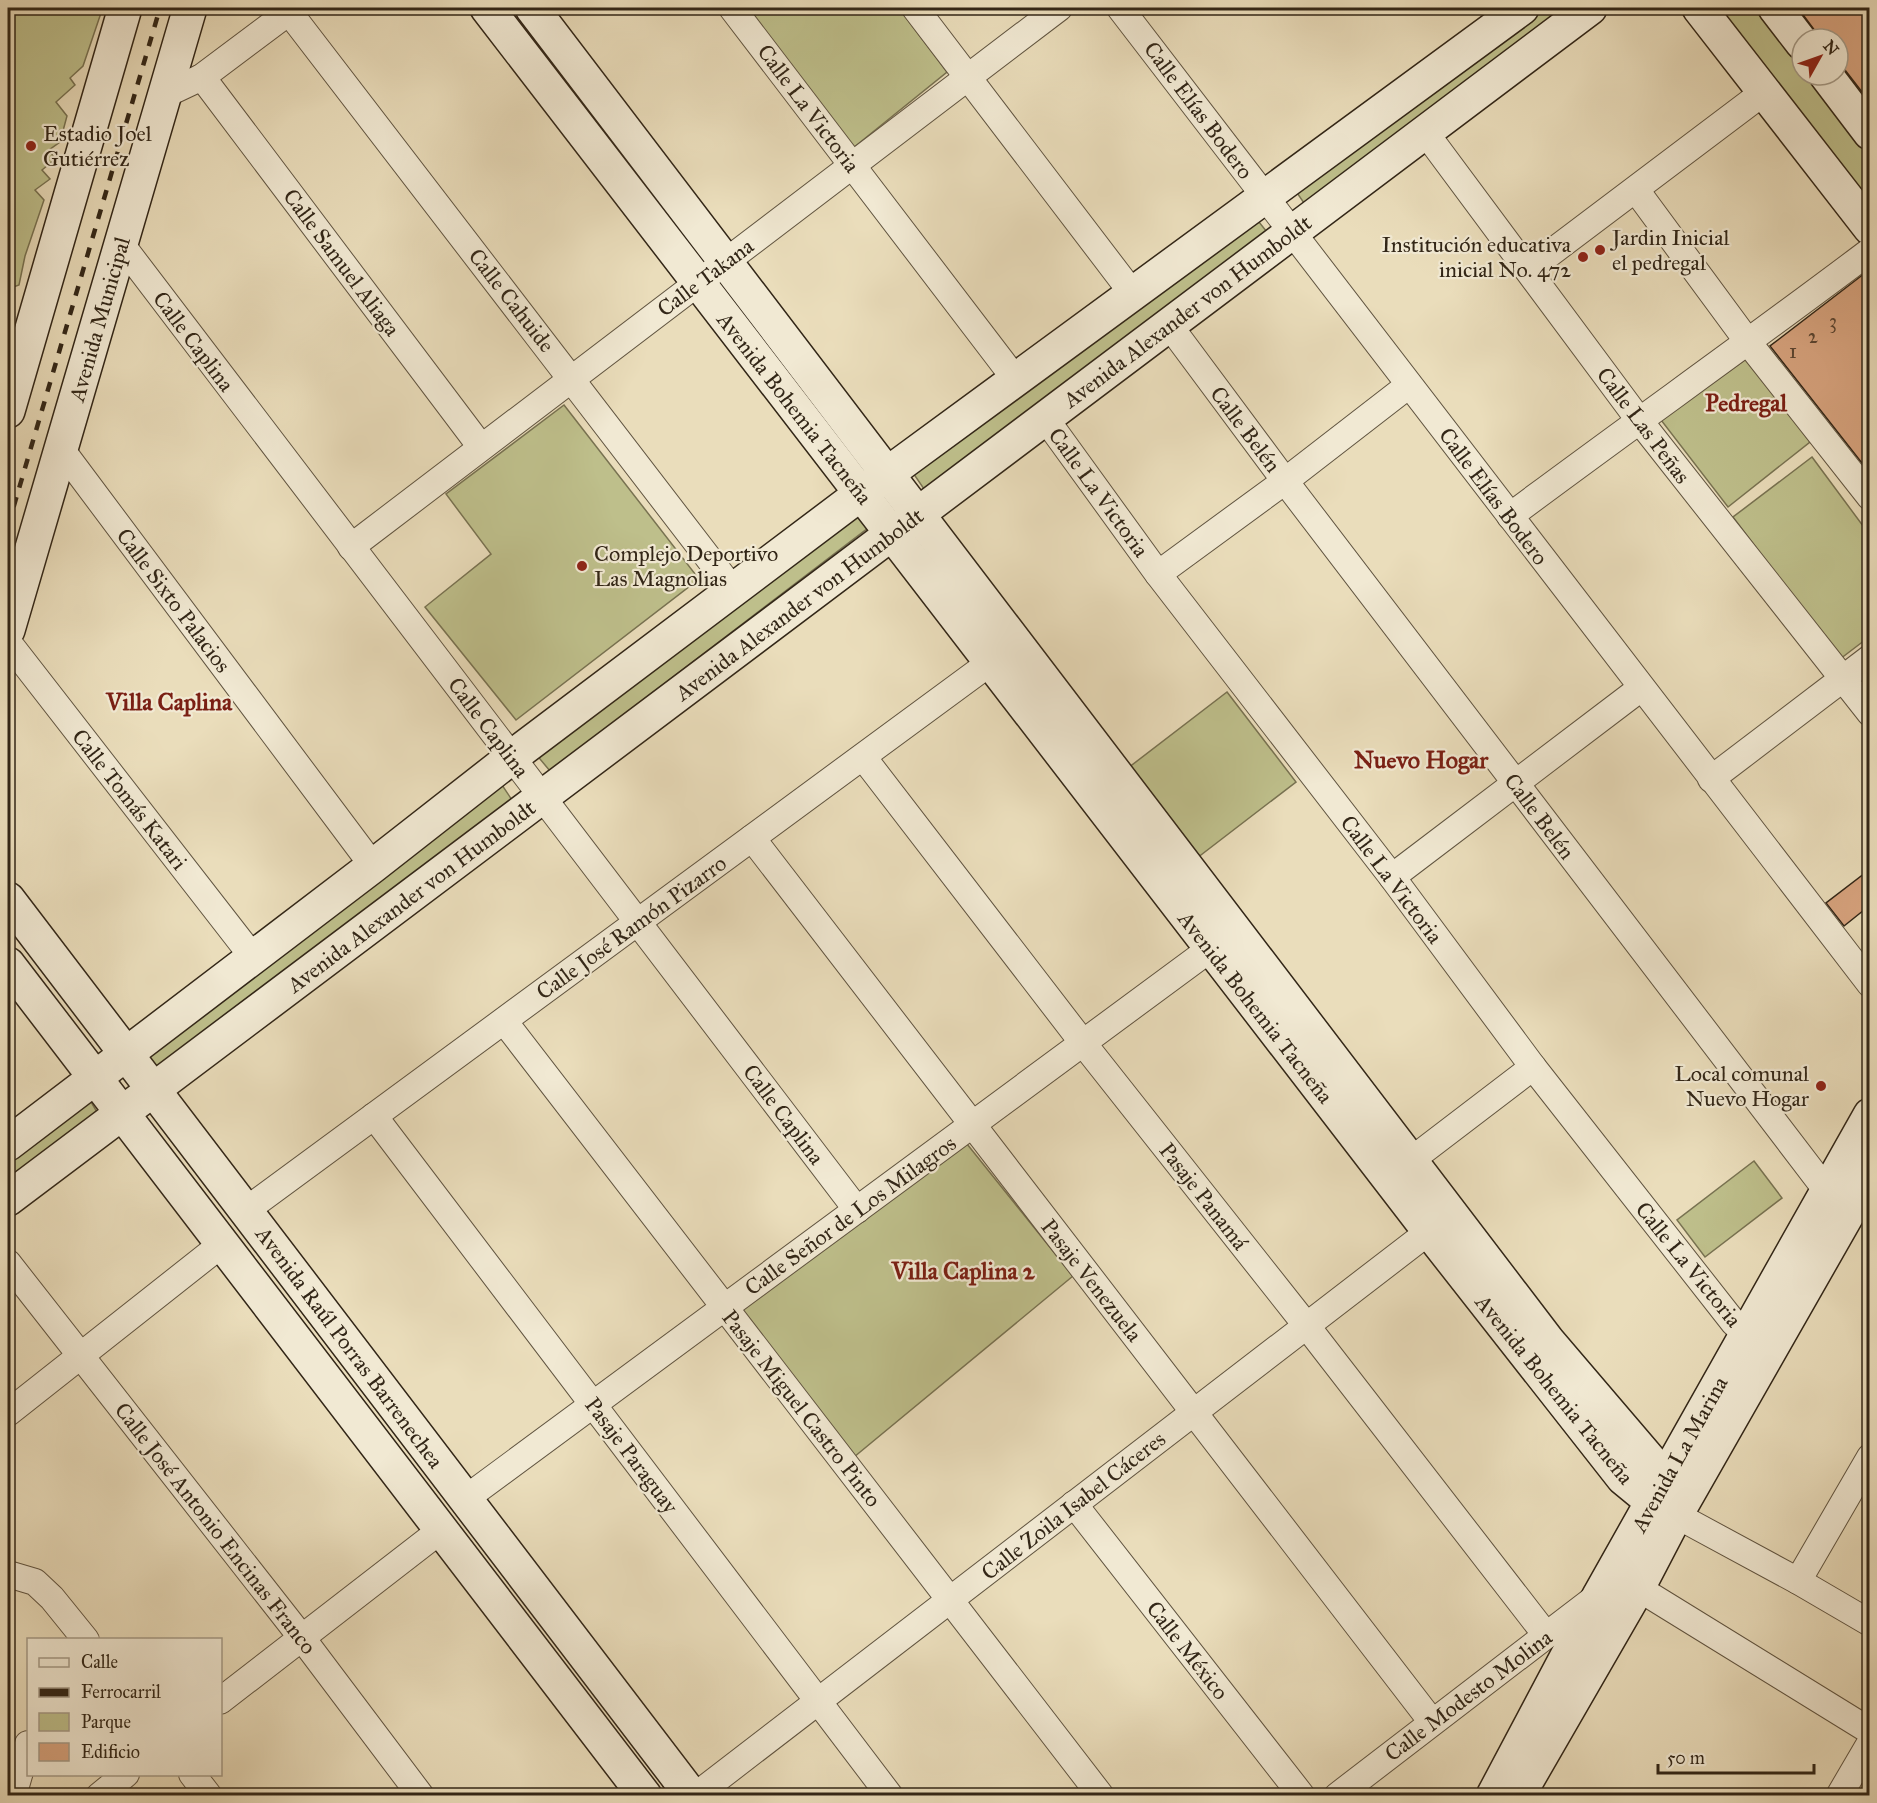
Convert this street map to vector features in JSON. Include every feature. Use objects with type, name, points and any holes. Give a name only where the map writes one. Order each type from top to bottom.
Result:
[{"type":"street","points":[[8,411],[125,8]]},
{"type":"street","name":"Avenida Municipal","points":[[8,630],[190,8]]},
{"type":"street","name":"Avenida Bohemia Tacneña","points":[[487,8],[892,534],[1004,653]]},
{"type":"street","name":"Avenida Bohemia Tacneña","points":[[532,8],[918,514],[1004,653],[1440,1223],[1548,1341],[1664,1498]]},
{"type":"street","name":"Calle La Victoria","points":[[732,8],[1016,380]]},
{"type":"street","points":[[915,8],[1133,294]]},
{"type":"street","name":"Calle Takana","points":[[351,547],[1059,8]]},
{"type":"street","name":"Calle Elías Bodero","points":[[1120,8],[1869,984]]},
{"type":"street","name":"Avenida Alexander von Humboldt","points":[[8,1144],[512,757],[887,474],[1522,8]]},
{"type":"street","name":"Avenida Alexander von Humboldt","points":[[8,1199],[1590,8]]},
{"type":"street","points":[[1699,8],[1869,228]]},
{"type":"street","points":[[1775,8],[1790,27]]},
{"type":"street","points":[[164,95],[202,77],[292,10]]},
{"type":"street","name":"Calle Cahuide","points":[[292,10],[733,590]]},
{"type":"street","name":"Calle Samuel Aliaga","points":[[202,77],[482,447]]},
{"type":"street","points":[[1835,87],[1869,133]]},
{"type":"street","points":[[1528,270],[1764,92]]},
{"type":"street","name":"Calle Las Peñas","points":[[1425,132],[1639,420],[1869,713]]},
{"type":"street","points":[[1636,190],[1748,342],[1869,497]]},
{"type":"street","name":"Calle Caplina","points":[[121,244],[857,1210]]},
{"type":"street","points":[[1510,516],[1869,251]]},
{"type":"street","name":"Calle Belén","points":[[1169,325],[1285,481],[1827,1191]]},
{"type":"street","points":[[1158,574],[1285,481],[1409,385]]},
{"type":"street","name":"Calle La Victoria","points":[[1046,418],[1158,574],[1392,877],[1533,1067],[1734,1323],[1746,1334]]},
{"type":"street","name":"Calle Sixto Palacios","points":[[61,449],[373,866]]},
{"type":"street","name":"Calle Tomás Katari","points":[[8,642],[252,956]]},
{"type":"street","name":"Calle José Ramón Pizarro","points":[[245,1211],[1004,653]]},
{"type":"street","points":[[1711,779],[1869,658]]},
{"type":"street","points":[[1392,877],[1641,688]]},
{"type":"street","name":"Pasaje Panamá","points":[[863,756],[1083,1043],[1546,1635]]},
{"type":"street","name":"Pasaje Venezuela","points":[[752,838],[1432,1722]]},
{"type":"street","name":"Avenida Raúl Porras Barrenechea","points":[[8,899],[693,1796]]},
{"type":"street","name":"Avenida Bohemia Tacneña","points":[[1223,940],[1410,1161],[1440,1223]]},
{"type":"street","name":"Calle Señor de Los Milagros","points":[[465,1499],[1223,940]]},
{"type":"street","name":"Avenida Raúl Porras Barrenechea","points":[[8,964],[645,1796]]},
{"type":"street","name":"Pasaje Miguel Castro Pinto","points":[[504,1021],[1101,1796]]},
{"type":"street","points":[[1410,1161],[1533,1067]]},
{"type":"street","name":"Avenida La Marina","points":[[1518,1796],[1638,1588],[1664,1498],[1746,1334],[1869,1115]]},
{"type":"street","name":"Pasaje Paraguay","points":[[374,1116],[890,1796]]},
{"type":"street","name":"Avenida La Marina","points":[[1493,1796],[1600,1594],[1664,1498],[1869,1175]]},
{"type":"street","name":"Calle Zoila Isabel Cáceres","points":[[693,1796],[1440,1223]]},
{"type":"street","points":[[8,1413],[222,1244]]},
{"type":"street","name":"Calle José Antonio Encinas Franco","points":[[8,1263],[302,1638],[421,1796]]},
{"type":"street","points":[[1798,1581],[1868,1462]]},
{"type":"street","points":[[1664,1498],[1869,1623]]},
{"type":"street","name":"Calle México","points":[[1074,1504],[1302,1796]]},
{"type":"street","points":[[222,1699],[441,1530]]},
{"type":"street","points":[[8,1574],[35,1582],[64,1628],[82,1638]]},
{"type":"street","points":[[1638,1588],[1869,1731]]},
{"type":"street","name":"Calle Modesto Molina","points":[[1336,1796],[1600,1594]]},
{"type":"street","points":[[1839,1796],[1861,1776],[1869,1743]]},
{"type":"street","points":[[13,1796],[27,1747]]},
{"type":"street","points":[[99,1796],[124,1776]]},
{"type":"street","points":[[193,1776],[208,1796]]},
{"type":"green space","name":"Estadio Joel Gutiérrez","points":[[8,8],[100,8],[102,10],[83,66],[70,78],[75,85],[56,102],[67,116],[60,142],[49,150],[55,159],[42,170],[50,179],[35,190],[44,200],[25,256],[19,285],[8,289]]},
{"type":"green space","points":[[747,8],[899,8],[947,72],[853,148]]},
{"type":"green space","points":[[1538,8],[1574,8],[1306,206],[1293,187]]},
{"type":"green space","points":[[1718,8],[1756,8],[1790,52],[1790,87],[1817,87],[1869,156],[1869,208]]},
{"type":"green space","points":[[1255,217],[1267,232],[924,489],[911,470]]},
{"type":"green space","points":[[1749,357],[1810,442],[1728,507],[1661,420]]},
{"type":"green space","name":"Complejo Deportivo Las Magnolias","points":[[564,405],[699,579],[516,720],[425,607],[491,554],[446,494]]},
{"type":"green space","points":[[1812,457],[1869,534],[1869,637],[1840,659],[1733,517]]},
{"type":"green space","points":[[857,512],[868,528],[550,771],[535,753]]},
{"type":"green space","points":[[1227,692],[1296,782],[1197,858],[1128,768]]},
{"type":"green space","points":[[498,779],[512,800],[157,1069],[145,1051]]},
{"type":"green space","points":[[87,1095],[97,1112],[8,1182],[8,1157]]},
{"type":"green space","points":[[963,1139],[1073,1276],[848,1462],[735,1314]]},
{"type":"green space","points":[[1754,1161],[1782,1198],[1705,1257],[1677,1220]]},
{"type":"building","points":[[1798,8],[1869,8],[1869,101],[1850,76],[1850,27],[1812,27]]},
{"type":"building","points":[[1869,270],[1869,472],[1770,346]]},
{"type":"building","points":[[1869,870],[1869,906],[1844,926],[1826,903]]},
{"type":"railway","points":[[8,526],[160,8]]},
{"type":"place","name":"Estadio Joel Gutiérrez","points":[[31,146]]},
{"type":"place","name":"Jardin Inicial el pedregal","points":[[1600,250]]},
{"type":"place","name":"Institución educativa inicial No. 472","points":[[1583,257]]},
{"type":"place","name":"Complejo Deportivo Las Magnolias","points":[[582,566]]},
{"type":"place","name":"Local comunal Nuevo Hogar","points":[[1821,1086]]},
{"type":"district","name":"Pedregal","points":[[1746,403]]},
{"type":"district","name":"Villa Caplina","points":[[169,702]]},
{"type":"district","name":"Nuevo Hogar","points":[[1421,760]]},
{"type":"district","name":"Villa Caplina 2","points":[[963,1271]]}]
